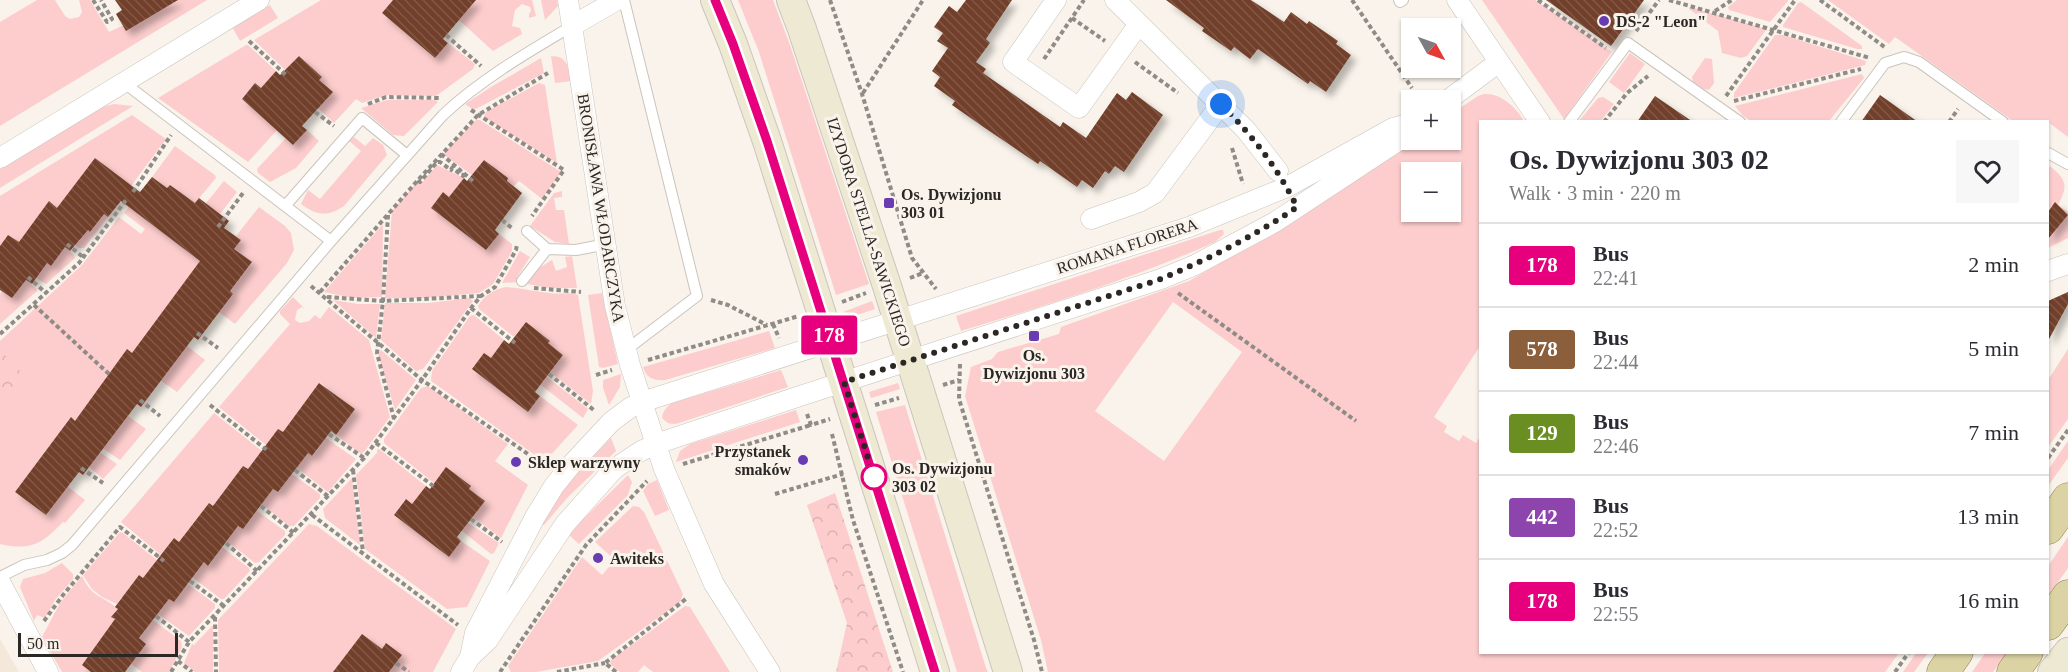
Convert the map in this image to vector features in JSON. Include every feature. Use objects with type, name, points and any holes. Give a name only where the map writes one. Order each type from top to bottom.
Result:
[{"type":"main road","points":[[716,0],[767,141],[935,672]]},
{"type":"main road","name":"IZYDORA STELLA-SAWICKIEGO","points":[[791,0],[911,361],[1008,672]]},
{"type":"main road","points":[[2049,527],[2068,499]]},
{"type":"main road","points":[[2049,623],[2068,596]]},
{"type":"main road","points":[[2052,672],[2068,652]]},
{"type":"main road","points":[[1943,672],[1956,654]]},
{"type":"main road","points":[[2013,672],[2026,654]]},
{"type":"street","points":[[0,158],[259,0]]},
{"type":"street","name":"BRONISŁAWA WŁODARCZYKA","points":[[568,0],[615,306],[632,356],[642,402],[679,505],[714,584],[770,672]]},
{"type":"street","points":[[572,26],[617,0]]},
{"type":"street","points":[[1056,0],[1013,62],[1079,108],[1138,24]]},
{"type":"street","points":[[1114,0],[1216,110],[1252,136],[1282,179]]},
{"type":"street","points":[[1457,0],[1539,120]]},
{"type":"street","points":[[1461,90],[1499,62]]},
{"type":"street","points":[[1091,219],[1139,202],[1155,193],[1216,110]]},
{"type":"street","name":"ROMANA FLORERA","points":[[465,665],[476,633],[534,517],[571,465],[611,422],[631,407],[1189,227],[1282,179],[1401,126]]},
{"type":"street","points":[[465,665],[488,640],[547,548],[604,479],[627,459],[656,444],[1161,279],[1196,265],[1275,222],[1401,139]]},
{"type":"street","points":[[2049,271],[2068,264]]},
{"type":"street","points":[[0,582],[48,672]]},
{"type":"lane","points":[[624,0],[697,296],[632,356]]},
{"type":"lane","points":[[0,577],[24,565],[47,560],[72,545],[331,241],[455,103],[572,26]]},
{"type":"lane","points":[[1570,120],[1628,43],[1737,120]]},
{"type":"lane","points":[[1842,120],[1885,63],[1899,57],[1912,58],[1920,62],[2000,120]]},
{"type":"lane","points":[[123,82],[331,241]]},
{"type":"lane","points":[[286,206],[362,118],[406,155]]},
{"type":"lane","points":[[2049,154],[2068,164]]},
{"type":"lane","points":[[1282,179],[1297,207]]},
{"type":"lane","points":[[527,231],[547,249],[576,250],[607,244]]},
{"type":"lane","points":[[522,281],[547,249]]},
{"type":"path","points":[[93,0],[107,22],[112,19],[101,0]]},
{"type":"path","points":[[830,0],[862,94],[912,258],[938,292]]},
{"type":"path","points":[[862,94],[923,0]]},
{"type":"path","points":[[1033,76],[1084,0]]},
{"type":"path","points":[[1352,0],[1412,88]]},
{"type":"path","points":[[1538,0],[1618,56]]},
{"type":"path","points":[[1628,43],[1659,0]]},
{"type":"path","points":[[1670,0],[1885,63]]},
{"type":"path","points":[[1714,12],[1732,0]]},
{"type":"path","points":[[1718,106],[1795,0]]},
{"type":"path","points":[[1820,0],[1899,57]]},
{"type":"path","points":[[1072,18],[1119,51],[1216,110],[1234,153],[1244,188]]},
{"type":"path","points":[[446,35],[481,66]]},
{"type":"path","points":[[249,41],[286,75]]},
{"type":"path","points":[[1718,106],[1885,63]]},
{"type":"path","points":[[1606,120],[1627,93],[1660,66]]},
{"type":"path","points":[[320,292],[478,115],[548,74]]},
{"type":"path","points":[[361,106],[386,97],[440,98]]},
{"type":"path","points":[[315,112],[346,136]]},
{"type":"path","points":[[478,115],[564,170],[530,218]]},
{"type":"path","points":[[333,126],[341,118]]},
{"type":"path","points":[[133,192],[178,124]]},
{"type":"path","points":[[441,154],[473,181]]},
{"type":"path","points":[[418,180],[420,182],[437,162],[451,170],[452,168],[463,176],[464,173]]},
{"type":"path","points":[[218,226],[244,192]]},
{"type":"path","points":[[1,332],[34,305],[83,257],[112,215],[126,200]]},
{"type":"path","points":[[388,214],[377,353],[394,419]]},
{"type":"path","points":[[171,672],[189,642],[364,458],[422,380],[471,308],[481,296],[495,287],[516,250],[518,242]]},
{"type":"path","points":[[67,244],[83,257]]},
{"type":"path","points":[[909,279],[923,273]]},
{"type":"path","points":[[28,277],[46,293]]},
{"type":"path","points":[[1161,279],[1184,298],[1356,421]]},
{"type":"path","points":[[306,281],[422,380],[545,467]]},
{"type":"path","points":[[836,304],[873,291]]},
{"type":"path","points":[[326,297],[382,301],[481,296]]},
{"type":"path","points":[[697,296],[728,305],[770,325],[781,345]]},
{"type":"path","points":[[34,305],[109,374]]},
{"type":"path","points":[[471,308],[515,343]]},
{"type":"path","points":[[632,356],[770,325],[805,314]]},
{"type":"path","points":[[198,333],[218,348]]},
{"type":"path","points":[[960,361],[959,399],[1042,672]]},
{"type":"path","points":[[549,374],[595,411]]},
{"type":"path","points":[[943,385],[959,380]]},
{"type":"path","points":[[872,406],[906,396]]},
{"type":"path","points":[[199,397],[268,451]]},
{"type":"path","points":[[140,400],[160,416]]},
{"type":"path","points":[[805,408],[811,424]]},
{"type":"path","points":[[674,466],[834,417]]},
{"type":"path","points":[[827,419],[853,520],[903,672]]},
{"type":"path","points":[[2049,457],[2068,430]]},
{"type":"path","points":[[329,434],[364,458]]},
{"type":"path","points":[[376,443],[435,488]]},
{"type":"path","points":[[81,468],[103,483]]},
{"type":"path","points":[[294,470],[329,497]]},
{"type":"path","points":[[353,470],[364,554]]},
{"type":"path","points":[[500,672],[586,545],[654,474]]},
{"type":"path","points":[[775,494],[843,474]]},
{"type":"path","points":[[261,506],[294,533]]},
{"type":"path","points":[[312,515],[460,627]]},
{"type":"path","points":[[471,519],[502,542]]},
{"type":"path","points":[[43,622],[120,527],[164,561]]},
{"type":"path","points":[[226,543],[257,571]]},
{"type":"path","points":[[190,581],[224,606]]},
{"type":"path","points":[[557,672],[604,663],[687,598]]},
{"type":"path","points":[[156,616],[189,642]]},
{"type":"path","points":[[215,616],[216,672]]},
{"type":"path","points":[[1895,672],[1908,654]]},
{"type":"path","points":[[178,661],[192,672]]},
{"type":"path","points":[[396,663],[409,672]]},
{"type":"path","points":[[604,663],[615,672]]},
{"type":"shaded area","points":[[0,639],[19,672],[0,672]]},
{"type":"green space","points":[[37,0],[55,0],[65,16],[70,19],[79,17],[82,12],[79,0],[90,0],[109,32],[178,0],[207,0],[0,126],[0,22]]},
{"type":"green space","points":[[321,0],[393,0],[382,13],[435,58],[448,43],[475,64],[473,69],[436,96],[386,95],[362,103],[356,99],[334,123],[318,108],[332,93],[319,80],[321,76],[299,56],[285,70],[254,40]]},
{"type":"green space","points":[[468,0],[532,0],[536,16],[529,18],[530,7],[522,4],[515,10],[512,26],[520,28],[522,34],[493,51],[459,20],[472,5]]},
{"type":"green space","points":[[541,0],[557,0],[558,6],[545,20]]},
{"type":"green space","points":[[738,0],[773,0],[869,284],[836,295],[759,52]]},
{"type":"green space","points":[[1482,0],[1535,0],[1612,52],[1564,119]]},
{"type":"green space","points":[[1737,0],[1788,1],[1770,22],[1729,10],[1728,7]]},
{"type":"green space","points":[[1828,0],[2068,0],[2068,137],[2049,123],[2049,120],[2012,120],[1895,37],[1889,44]]},
{"type":"green space","points":[[1801,2],[1862,46],[1862,49],[1783,27],[1798,3]]},
{"type":"green space","points":[[270,5],[278,18],[240,41],[232,27]]},
{"type":"green space","points":[[1690,7],[1766,30],[1747,56],[1741,58],[1722,53],[1718,31],[1689,9]]},
{"type":"green space","points":[[1775,35],[1783,35],[1866,61],[1865,65],[1734,98],[1734,93]]},
{"type":"green space","points":[[246,45],[276,71],[261,88],[255,83],[242,99],[277,130],[248,162],[158,98]]},
{"type":"green space","points":[[1630,53],[1645,64],[1624,93],[1609,82]]},
{"type":"green space","points":[[551,56],[564,60],[571,81],[555,83]]},
{"type":"green space","points":[[541,58],[544,73],[474,110],[465,104],[491,87]]},
{"type":"green space","points":[[1705,58],[1712,59],[1714,83],[1709,90],[1693,82],[1692,77]]},
{"type":"green space","points":[[1862,74],[1864,78],[1830,120],[1749,120],[1735,106]]},
{"type":"green space","points":[[539,83],[545,85],[557,163],[484,117],[486,112]]},
{"type":"green space","points":[[1490,94],[1502,98],[1523,120],[1479,120],[1479,348],[1434,417],[1447,426],[1444,432],[1459,441],[1463,435],[1476,443],[1479,438],[1479,654],[1898,654],[1885,672],[1048,672],[1041,640],[965,396],[971,367],[992,359],[998,352],[1059,334],[1061,327],[1189,281],[1285,226],[1401,147],[1401,150],[1461,150],[1461,107],[1478,96]],"holes":[[[1173,302],[1242,352],[1164,461],[1095,411]]]},
{"type":"green space","points":[[1603,97],[1614,104],[1602,120],[1580,120],[1598,98]]},
{"type":"green space","points":[[387,100],[435,100],[438,102],[404,136],[393,135],[361,108]]},
{"type":"green space","points":[[114,104],[133,106],[0,188],[0,169],[99,108]]},
{"type":"green space","points":[[132,115],[166,139],[131,186],[60,210],[49,202],[20,244],[8,235],[0,246],[0,196]]},
{"type":"green space","points":[[476,120],[480,120],[561,172],[542,199],[519,181],[514,186],[507,181],[508,178],[484,160],[472,175],[443,154]]},
{"type":"green space","points":[[307,130],[319,141],[296,168],[270,182],[258,173],[257,169],[286,138],[293,145]]},
{"type":"green space","points":[[354,137],[365,146],[373,138],[383,145],[387,155],[344,206],[338,210],[323,214],[312,211],[301,204],[308,190],[320,199],[361,151],[349,141]]},
{"type":"green space","points":[[175,146],[215,175],[216,178],[195,203],[170,185],[167,188],[152,177]]},
{"type":"green space","points":[[437,165],[464,178],[449,197],[443,192],[431,208],[486,250],[499,234],[512,244],[512,251],[493,284],[479,293],[422,298],[385,298],[392,211],[417,182],[421,184]]},
{"type":"green space","points":[[2050,166],[2063,179],[2064,188],[2058,205],[2068,212],[2068,238],[2049,248]]},
{"type":"green space","points":[[224,181],[237,192],[213,223],[209,206],[206,203]]},
{"type":"green space","points":[[562,191],[562,197],[554,198],[556,210],[564,210],[569,244],[555,242],[530,226],[554,193]]},
{"type":"green space","points":[[129,207],[210,268],[132,353],[75,421],[70,418],[15,492],[46,515],[67,486],[85,500],[65,523],[63,522],[49,536],[35,544],[20,547],[0,544],[0,341],[82,265],[119,217],[141,234],[145,229],[124,213]]},
{"type":"green space","points":[[259,207],[291,233],[294,250],[287,263],[235,324],[215,309],[222,309],[233,294],[226,288],[233,287],[252,263],[234,249],[241,240],[236,236]]},
{"type":"green space","points":[[104,214],[108,217],[84,248],[79,248],[70,241],[81,225],[90,232]]},
{"type":"green space","points":[[383,224],[382,297],[353,298],[324,292]]},
{"type":"green space","points":[[1223,230],[1224,234],[1215,242],[1152,268],[961,331],[956,316]]},
{"type":"green space","points":[[65,247],[75,258],[46,284],[30,274]]},
{"type":"green space","points":[[520,251],[530,257],[517,277],[521,282],[502,283]]},
{"type":"green space","points":[[572,256],[577,288],[550,288],[527,284],[539,268],[552,260],[556,271],[567,267],[565,257]]},
{"type":"green space","points":[[26,280],[37,291],[0,324],[0,294],[2,291],[12,298]]},
{"type":"green space","points":[[506,287],[578,295],[593,391],[591,404],[550,372],[563,355],[548,343],[550,341],[526,322],[514,337],[479,309],[480,302],[486,296],[497,289]]},
{"type":"green space","points":[[602,293],[618,364],[603,368],[599,367],[588,295]]},
{"type":"green space","points":[[293,297],[306,310],[302,307],[297,310],[295,320],[300,323],[309,321],[315,315],[320,319],[329,307],[369,340],[390,417],[361,454],[336,435],[354,409],[320,383],[292,426],[266,445],[219,407],[290,324],[280,314],[280,311]]},
{"type":"green space","points":[[469,298],[473,301],[423,369],[416,371],[381,340],[385,303],[429,303]]},
{"type":"green space","points":[[333,300],[358,304],[380,304],[376,338]]},
{"type":"green space","points":[[872,301],[875,309],[845,319],[843,312]]},
{"type":"green space","points":[[474,315],[504,340],[491,358],[528,411],[540,396],[578,425],[548,458],[542,460],[431,381],[432,371],[470,316]]},
{"type":"green space","points":[[769,331],[775,348],[665,380],[651,378],[643,367]]},
{"type":"green space","points":[[187,346],[205,360],[177,392],[157,378],[164,377]]},
{"type":"green space","points":[[2068,349],[2068,419],[2049,446],[2049,378]]},
{"type":"green space","points":[[381,350],[416,380],[395,410],[378,354]]},
{"type":"green space","points":[[5,355],[24,375],[0,399],[2,378],[0,360]]},
{"type":"green space","points":[[781,370],[788,387],[679,423],[670,424],[662,418],[665,409],[672,403]]},
{"type":"green space","points":[[621,374],[620,387],[609,405],[603,388],[603,380]]},
{"type":"green space","points":[[547,377],[588,409],[583,418],[541,385]]},
{"type":"green space","points":[[898,383],[900,389],[871,398],[869,392]]},
{"type":"green space","points":[[428,386],[508,444],[495,461],[528,485],[501,538],[473,517],[484,501],[434,483],[384,443],[384,439],[421,388]]},
{"type":"green space","points":[[905,405],[988,672],[957,672],[876,412]]},
{"type":"green space","points":[[796,410],[800,422],[676,462],[680,451],[690,444]]},
{"type":"green space","points":[[214,413],[262,451],[251,472],[243,466],[217,509],[209,503],[185,534],[182,543],[174,538],[161,555],[121,522]]},
{"type":"green space","points":[[128,416],[146,429],[120,460],[98,445],[106,445]]},
{"type":"green space","points":[[326,438],[356,459],[328,492],[296,467],[308,453],[313,456]]},
{"type":"green space","points":[[611,438],[616,451],[542,525],[561,491]]},
{"type":"green space","points":[[2068,441],[2068,458],[2049,485],[2049,469]]},
{"type":"green space","points":[[95,449],[117,464],[103,479],[85,463]]},
{"type":"green space","points":[[379,449],[426,486],[412,504],[405,499],[394,515],[449,556],[461,541],[490,561],[467,607],[447,609],[365,549],[356,475]]},
{"type":"green space","points":[[292,474],[320,494],[320,498],[294,526],[289,526],[262,504],[273,489],[278,492]]},
{"type":"green space","points":[[628,475],[632,482],[628,495],[579,544],[568,534]]},
{"type":"green space","points":[[352,478],[360,545],[325,518],[323,509]]},
{"type":"green space","points":[[657,480],[669,510],[655,516],[643,491],[648,484]]},
{"type":"green space","points":[[835,493],[893,672],[836,672],[847,623],[807,505]]},
{"type":"green space","points":[[633,506],[639,507],[644,512],[683,594],[680,602],[598,661],[536,672],[511,672],[508,666],[582,557],[602,575],[615,560],[595,542]]},
{"type":"green space","points":[[257,511],[285,531],[285,535],[259,562],[255,563],[227,541],[238,526],[243,529]]},
{"type":"green space","points":[[468,523],[499,543],[494,553],[491,554],[462,531]]},
{"type":"green space","points":[[309,524],[317,526],[456,629],[433,672],[389,672],[402,655],[380,652],[333,672],[219,672],[218,620]]},
{"type":"green space","points":[[120,532],[157,560],[146,580],[139,575],[127,591],[127,600],[122,597],[117,604],[92,589],[83,575]]},
{"type":"green space","points":[[2068,537],[2068,568],[2049,595],[2049,565]]},
{"type":"green space","points":[[222,547],[250,571],[224,599],[192,577],[204,562],[209,566]]},
{"type":"green space","points":[[62,563],[73,574],[73,579],[55,600],[45,618],[37,615],[34,621],[20,587],[23,579],[45,573]]},
{"type":"green space","points":[[82,576],[94,592],[118,609],[112,617],[115,619],[82,665],[91,672],[62,672],[42,637],[60,603]]},
{"type":"green space","points":[[188,584],[215,604],[215,608],[189,636],[158,614],[169,599],[174,602]]},
{"type":"green space","points":[[685,606],[690,607],[730,672],[653,672],[644,665],[638,672],[620,672],[610,664],[611,660]]},
{"type":"green space","points":[[153,620],[181,641],[182,647],[169,672],[142,672],[125,659],[146,644],[139,638]]},
{"type":"green space","points":[[212,626],[213,672],[195,672],[184,663],[192,644],[194,645]]},
{"type":"green space","points":[[1915,654],[1927,654],[1914,672],[1903,672]]},
{"type":"green space","points":[[1985,654],[2006,654],[1993,672],[1972,672]]},
{"type":"building","points":[[115,0],[178,0],[126,31],[116,14],[122,10]]},
{"type":"building","points":[[393,0],[476,0],[443,39],[448,43],[435,58],[382,13]]},
{"type":"building","points":[[966,0],[1012,0],[986,39],[990,43],[976,62],[986,69],[983,73],[1060,127],[1063,122],[1086,138],[1117,93],[1126,100],[1132,92],[1163,115],[1124,172],[1115,166],[1109,174],[1105,171],[1093,188],[1082,180],[1077,187],[1040,161],[1038,164],[952,105],[955,101],[934,86],[940,77],[932,71],[948,48],[937,41],[943,33],[934,27],[949,6],[957,12]]},
{"type":"building","points":[[1166,0],[1251,0],[1284,22],[1291,12],[1307,24],[1309,21],[1338,41],[1336,44],[1351,55],[1326,92],[1310,81],[1308,84],[1258,49],[1250,59],[1234,47],[1231,51],[1202,31],[1204,28]]},
{"type":"building","name":"DS-2 \"Leon\"","points":[[1546,0],[1644,0],[1611,46]]},
{"type":"building","points":[[299,56],[322,77],[319,80],[333,92],[302,126],[307,130],[293,145],[242,99],[255,83],[261,88],[276,71],[280,75]]},
{"type":"building","points":[[1880,95],[1915,120],[1862,120]]},
{"type":"building","points":[[1655,96],[1690,120],[1638,120]]},
{"type":"building","points":[[95,158],[140,192],[152,177],[167,188],[170,185],[195,203],[199,198],[229,221],[224,228],[241,240],[234,249],[252,262],[230,291],[233,294],[198,340],[194,337],[141,407],[137,404],[83,475],[79,472],[46,515],[15,492],[71,417],[75,421],[127,349],[132,353],[200,261],[121,201],[108,217],[104,214],[90,232],[88,230],[70,251],[65,247],[51,266],[47,263],[32,284],[26,280],[12,298],[0,290],[0,246],[8,235],[19,242],[49,201],[57,208]]},
{"type":"building","points":[[484,160],[508,178],[507,181],[522,193],[495,230],[499,234],[486,250],[431,208],[443,192],[449,197],[464,178],[467,181]]},
{"type":"building","points":[[2055,202],[2068,215],[2049,238],[2049,211]]},
{"type":"building","points":[[2068,292],[2068,304],[2049,339],[2049,301]]},
{"type":"building","points":[[526,322],[563,355],[535,392],[540,396],[528,412],[472,369],[484,353],[491,358],[504,340],[509,344]]},
{"type":"building","points":[[319,383],[355,409],[336,435],[331,431],[312,456],[308,453],[278,492],[273,489],[243,529],[238,526],[208,566],[204,562],[174,602],[169,599],[139,638],[146,644],[125,672],[91,672],[82,665],[115,619],[111,617],[118,609],[115,607],[139,575],[143,578],[174,538],[179,542],[209,503],[213,506],[243,466],[248,469],[278,429],[283,432]]},
{"type":"building","points":[[446,467],[471,486],[469,489],[485,501],[457,537],[461,541],[449,557],[394,515],[406,499],[412,504],[426,486],[430,489]]},
{"type":"building","points":[[362,634],[382,649],[386,643],[402,655],[389,672],[333,672]]},
{"type":"bus line","name":"178","points":[[715,0],[767,141],[935,672]]},
{"type":"place","name":"DS-2 \"Leon\"","points":[[1604,21]]},
{"type":"place","name":"Os. Dywizjonu 303 01","points":[[889,203]]},
{"type":"place","name":"Os. Dywizjonu 303","points":[[1034,336]]},
{"type":"place","name":"Przystanek smaków","points":[[803,460]]},
{"type":"place","name":"Sklep warzywny","points":[[516,462]]},
{"type":"place","name":"Os. Dywizjonu 303 02","points":[[874,477]]},
{"type":"place","name":"Awiteks","points":[[598,558]]},
{"type":"route","points":[[874,477],[844,382],[1141,287],[1196,265],[1275,222],[1297,207],[1278,171],[1263,150],[1221,104]]}]
